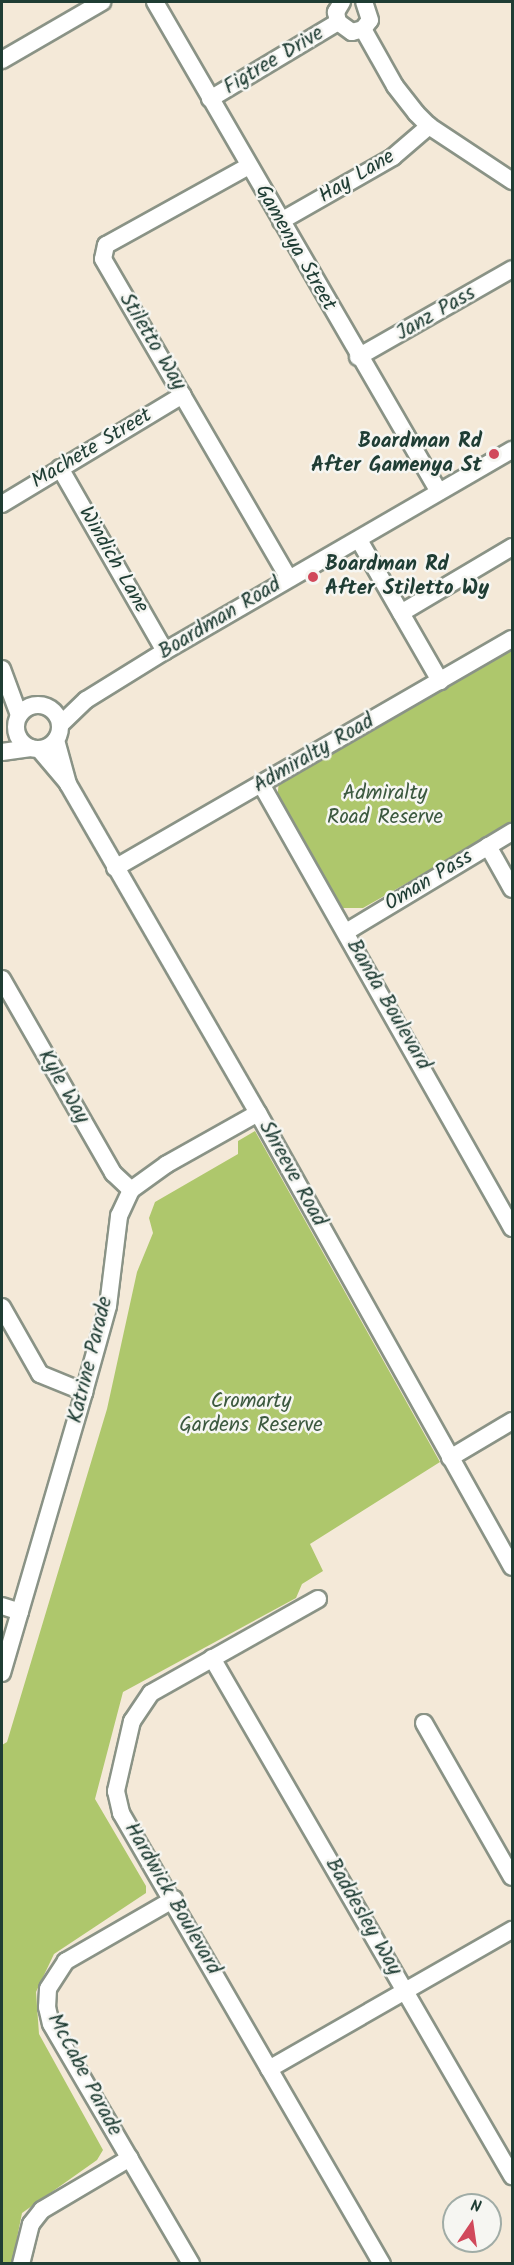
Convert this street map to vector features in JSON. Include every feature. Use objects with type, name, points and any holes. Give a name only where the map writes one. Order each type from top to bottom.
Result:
[{"type":"street","points":[[2,60],[102,2]]},
{"type":"street","name":"Gamenya Street","points":[[155,2],[247,166],[439,492]]},
{"type":"street","points":[[342,2],[336,12],[338,22],[352,32],[363,28],[371,15],[368,3]]},
{"type":"street","name":"Figtree Drive","points":[[210,99],[338,22]]},
{"type":"street","points":[[363,28],[395,86],[429,126],[510,173]]},
{"type":"street","name":"Hay Lane","points":[[281,221],[393,157],[429,126]]},
{"type":"street","name":"Stiletto Way","points":[[247,166],[106,245],[103,259],[289,578]]},
{"type":"street","name":"Janz Pass","points":[[358,357],[513,269]]},
{"type":"street","name":"Machete Street","points":[[2,504],[183,394]]},
{"type":"street","name":"Boardman Road","points":[[2,752],[35,748],[58,733],[86,700],[289,578],[513,450]]},
{"type":"street","name":"Windich Lane","points":[[60,468],[165,651]]},
{"type":"street","points":[[359,540],[440,681]]},
{"type":"street","points":[[401,613],[513,547]]},
{"type":"street","name":"Admiralty Road","points":[[115,868],[513,639]]},
{"type":"street","points":[[5,675],[41,706],[58,733]]},
{"type":"street","points":[[5,675],[18,718],[17,735],[35,748]]},
{"type":"street","name":"Boardman Road","points":[[2,744],[18,718],[41,706],[86,700]]},
{"type":"street","name":"Shreeve Road","points":[[58,733],[68,784]]},
{"type":"street","name":"Shreeve Road","points":[[35,748],[68,784],[258,1113],[513,1567]]},
{"type":"street","name":"Banda Boulevard","points":[[261,784],[513,1228]]},
{"type":"street","name":"Oman Pass","points":[[346,932],[513,832]]},
{"type":"street","points":[[488,846],[513,889]]},
{"type":"street","name":"Kyle Way","points":[[2,979],[112,1173],[131,1190]]},
{"type":"street","points":[[131,1190],[167,1164],[258,1113]]},
{"type":"street","name":"Katrine Parade","points":[[2,1673],[108,1306],[119,1216],[131,1190]]},
{"type":"street","points":[[2,1307],[40,1374],[84,1392]]},
{"type":"street","points":[[450,1458],[513,1421]]},
{"type":"street","name":"Hardwick Boulevard","points":[[318,1599],[151,1693],[139,1706],[118,1774],[122,1813],[174,1899],[382,2264]]},
{"type":"street","points":[[2,1606],[20,1612]]},
{"type":"street","name":"Baddesley Way","points":[[212,1658],[513,2176]]},
{"type":"street","points":[[424,1723],[513,1877]]},
{"type":"street","name":"McCabe Parade","points":[[174,1899],[66,1961],[48,1989],[51,2024],[191,2264]]},
{"type":"street","points":[[269,2069],[513,1930]]},
{"type":"street","points":[[21,2264],[31,2224],[42,2210],[130,2158]]},
{"type":"green space","name":"Admiralty Road Reserve","points":[[512,647],[512,823],[363,908],[342,908],[277,800],[279,781]]},
{"type":"green space","name":"Cromarty Gardens Reserve","points":[[255,1131],[440,1462],[310,1544],[323,1571],[302,1584],[296,1598],[123,1692],[95,1799],[146,1886],[146,1893],[54,1954],[36,1992],[39,2034],[103,2150],[97,2160],[22,2213],[12,2263],[2,2263],[2,1745],[7,1742],[107,1409],[137,1272],[153,1233],[149,1218],[155,1202],[238,1154],[238,1141]]},
{"type":"place","name":"Boardman Rd After Gamenya St","points":[[494,454]]},
{"type":"place","name":"Boardman Rd After Stiletto Wy","points":[[313,577]]}]
